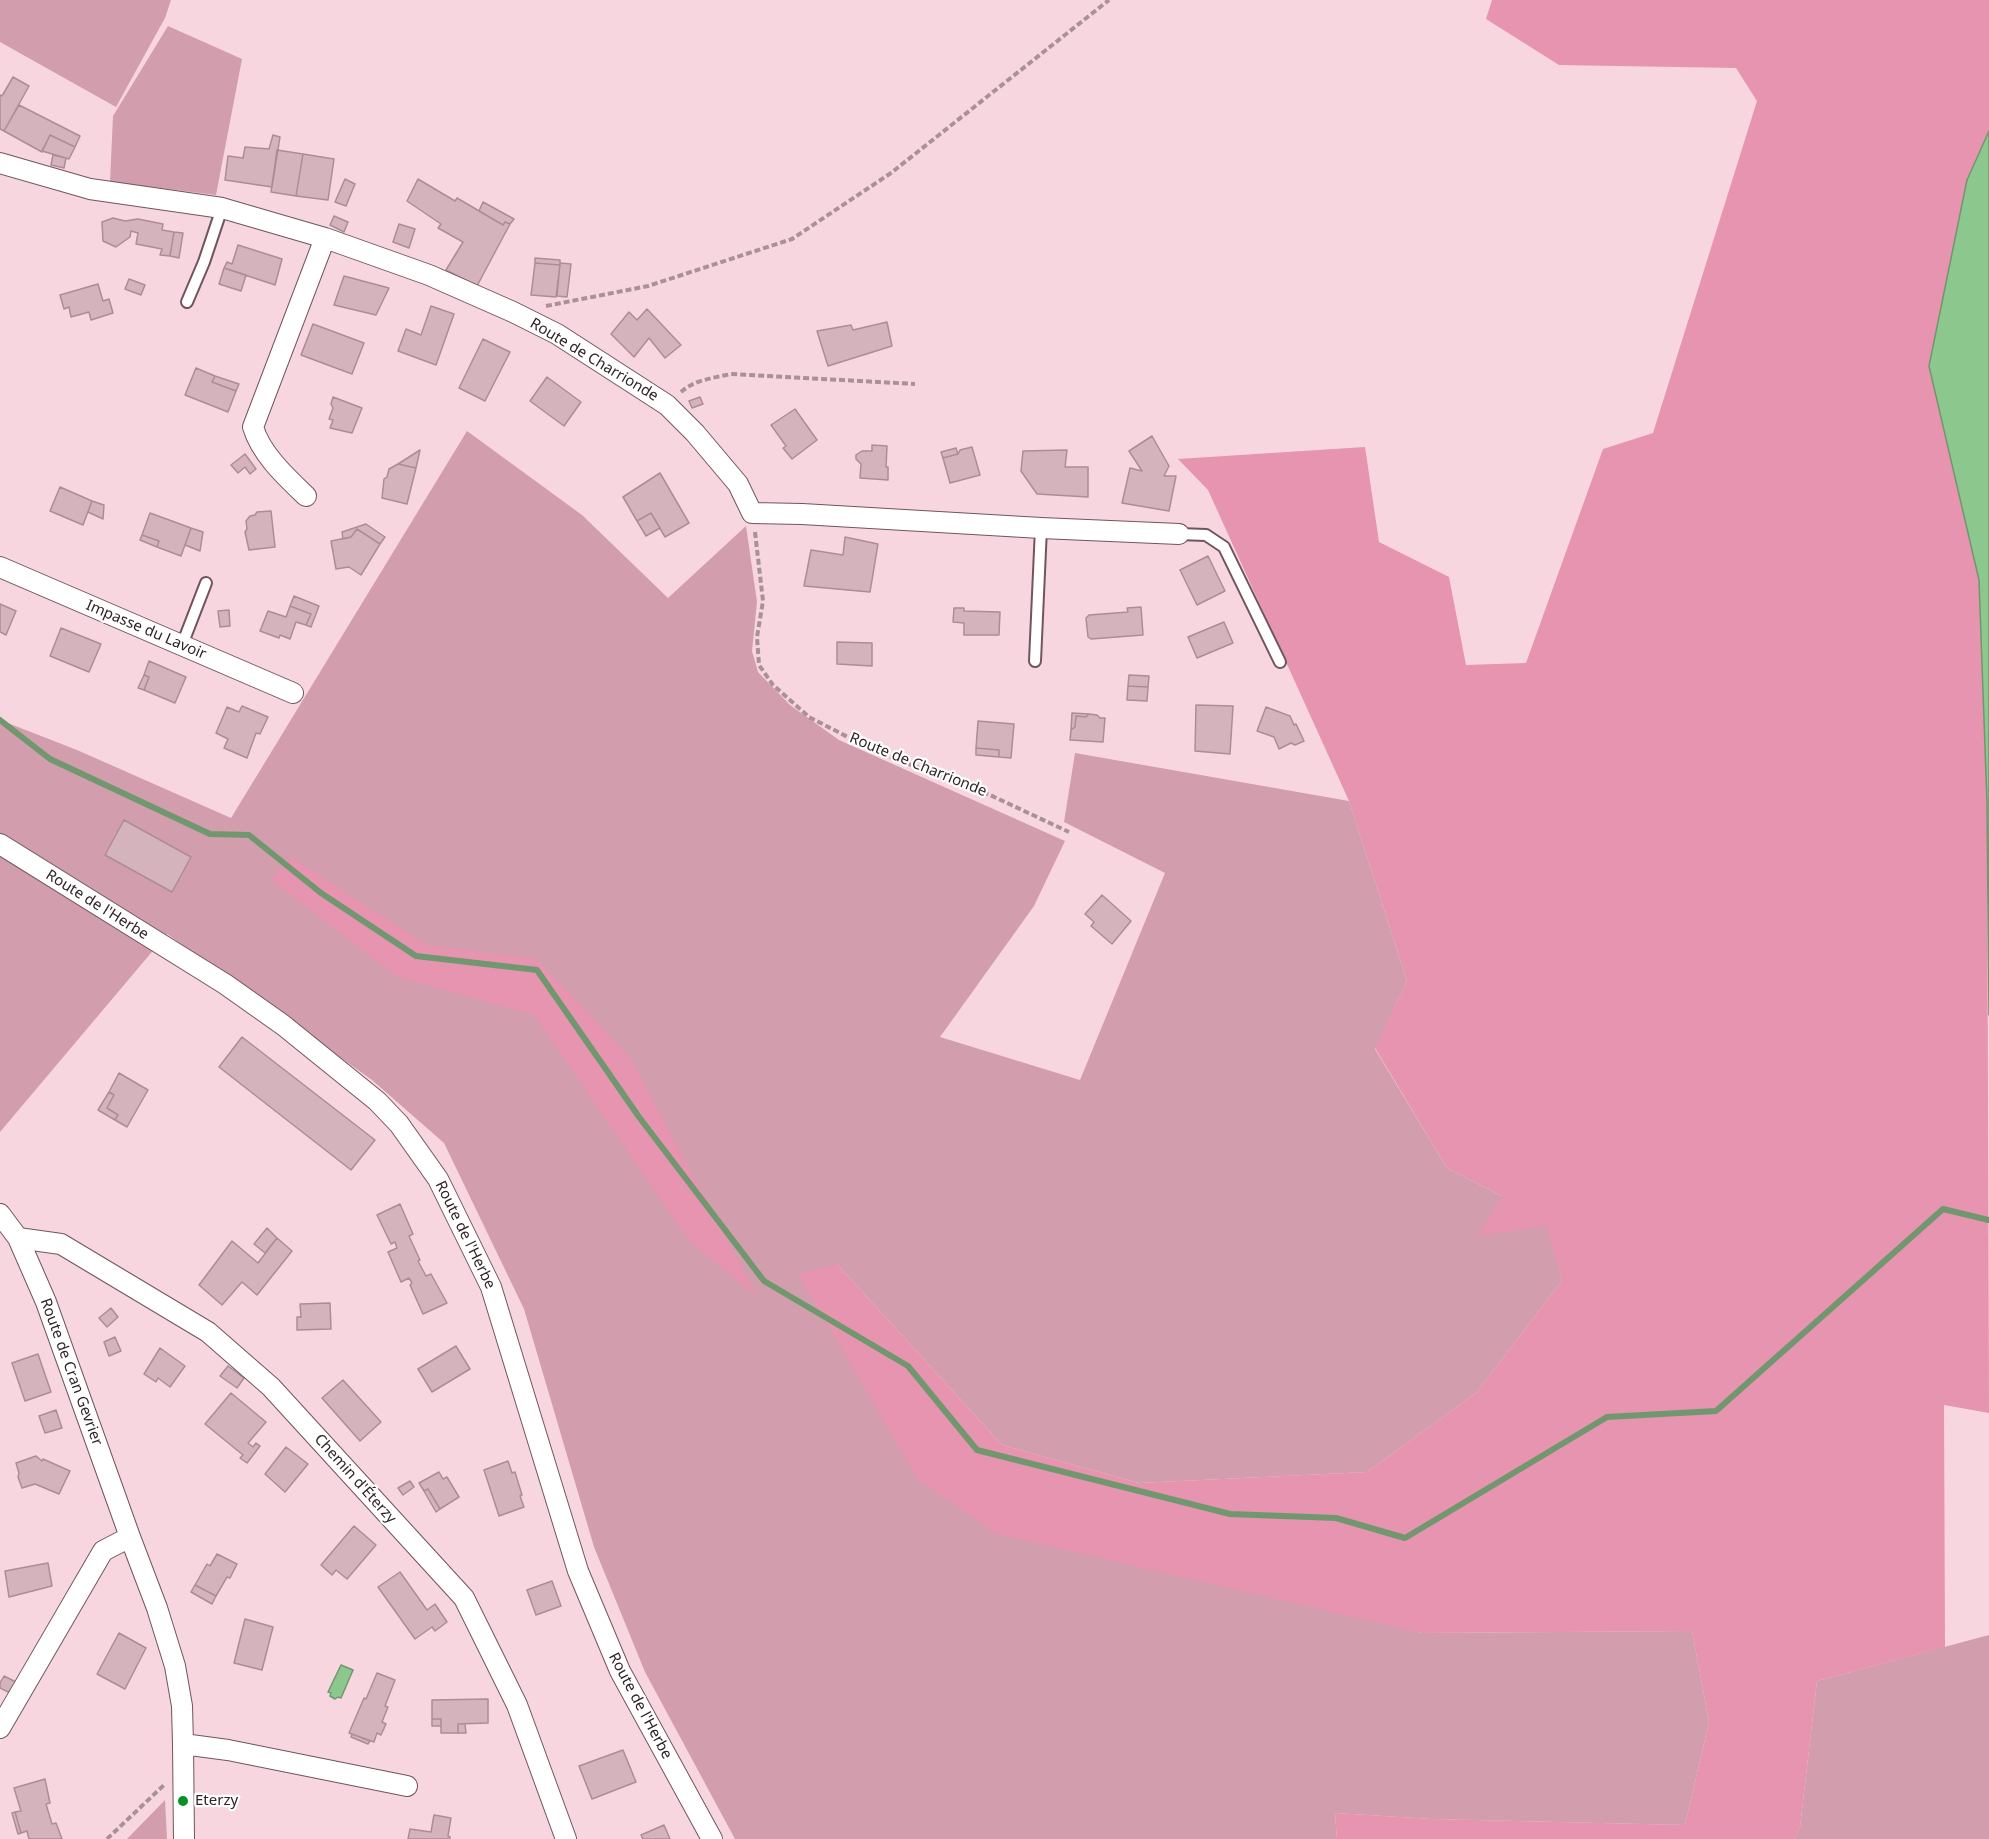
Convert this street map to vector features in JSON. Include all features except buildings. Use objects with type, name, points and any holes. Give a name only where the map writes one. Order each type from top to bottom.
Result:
[{"type":"street","name":"Route de Charrionde","points":[[0,163],[90,189],[222,208],[325,238],[429,275],[513,312],[557,334],[667,405],[695,432],[738,484],[752,513]]},
{"type":"street","points":[[306,496],[289,480],[257,439],[253,427],[325,238]]},
{"type":"street","points":[[752,513],[1179,534]]},
{"type":"street","name":"Impasse du Lavoir","points":[[0,567],[293,693]]},
{"type":"street","name":"Route de l'Herbe","points":[[0,844],[225,984],[283,1025],[377,1101],[406,1133],[438,1179],[491,1287],[578,1571],[620,1671],[712,1839]]},
{"type":"street","name":"Route de Cran Gevrier","points":[[0,1214],[18,1238],[46,1302],[130,1537],[158,1608],[175,1666],[182,1706],[184,1839]]},
{"type":"street","name":"Chemin d'Éterzy","points":[[18,1238],[61,1244],[207,1332],[271,1387],[456,1589],[464,1598],[517,1705],[566,1839]]},
{"type":"street","points":[[0,1728],[103,1551],[130,1537]]},
{"type":"street","points":[[183,1744],[228,1750],[407,1786]]},
{"type":"lane","points":[[187,302],[204,262],[222,208]]},
{"type":"lane","points":[[1035,660],[1041,528]]},
{"type":"lane","points":[[1179,534],[1206,535],[1224,547],[1280,662]]},
{"type":"lane","points":[[182,645],[207,583]]},
{"type":"path","points":[[513,312],[648,286],[792,239],[891,173],[1109,0]]},
{"type":"path","points":[[667,405],[686,387],[703,380],[731,374],[915,384]]},
{"type":"path","name":"Route de Charrionde","points":[[752,513],[763,601],[757,637],[759,665],[773,685],[809,717],[877,752],[990,795],[1069,832]]},
{"type":"path","points":[[107,1839],[184,1767]]},
{"type":"shaded area","points":[[0,0],[171,0],[165,18],[116,107],[0,42]]},
{"type":"shaded area","points":[[1492,0],[1989,0],[1989,131],[1967,180],[1929,366],[1979,580],[1987,803],[1989,1413],[1944,1405],[1945,1647],[1817,1681],[1800,1827],[1794,1839],[1337,1839],[1335,1813],[1432,1819],[1685,1825],[1709,1722],[1692,1631],[1421,1633],[997,1534],[918,1480],[798,1274],[837,1264],[1002,1445],[1139,1483],[1367,1472],[1476,1393],[1562,1281],[1546,1226],[1478,1236],[1502,1196],[1447,1168],[1375,1048],[1407,981],[1349,801],[1208,490],[1178,459],[1365,447],[1379,542],[1449,577],[1466,665],[1526,663],[1603,449],[1653,433],[1757,101],[1736,68],[1559,65],[1486,19]]},
{"type":"shaded area","points":[[168,26],[242,59],[216,195],[110,182],[113,116]]},
{"type":"shaded area","points":[[1989,131],[1989,1015],[1987,803],[1979,580],[1929,366],[1967,180]]},
{"type":"shaded area","points":[[467,431],[582,515],[668,598],[746,526],[757,602],[752,651],[758,672],[790,705],[839,740],[1065,841],[1034,906],[940,1037],[1080,1080],[1165,873],[1064,822],[1075,753],[1349,801],[1407,981],[1375,1049],[1447,1168],[1502,1196],[1547,1226],[1562,1281],[1476,1393],[1367,1472],[1139,1483],[1002,1445],[837,1264],[918,1480],[1421,1633],[1692,1631],[1709,1722],[1685,1825],[1432,1819],[1335,1813],[1337,1839],[735,1839],[645,1672],[594,1547],[524,1309],[444,1143],[372,1080],[167,934],[0,1132],[0,720],[77,750],[231,818]]},
{"type":"shaded area","points":[[291,857],[427,945],[537,959],[630,1057],[758,1298],[689,1241],[534,1015],[397,977],[271,880]]},
{"type":"shaded area","points":[[1989,1635],[1989,1839],[1794,1839],[1800,1827],[1817,1681]]},
{"type":"shaded area","points":[[341,1665],[353,1670],[341,1698],[335,1699],[328,1692]]},
{"type":"shaded area","points":[[165,1800],[167,1839],[127,1839]]},
{"type":"waterway","points":[[0,720],[50,759],[210,834],[249,835],[321,893],[416,956],[537,970],[639,1117],[764,1281],[908,1366],[977,1450],[1230,1514],[1336,1518],[1405,1538],[1607,1417],[1716,1411],[1943,1209],[1989,1220]]},
{"type":"place","name":"Eterzy","points":[[183,1801]]}]
